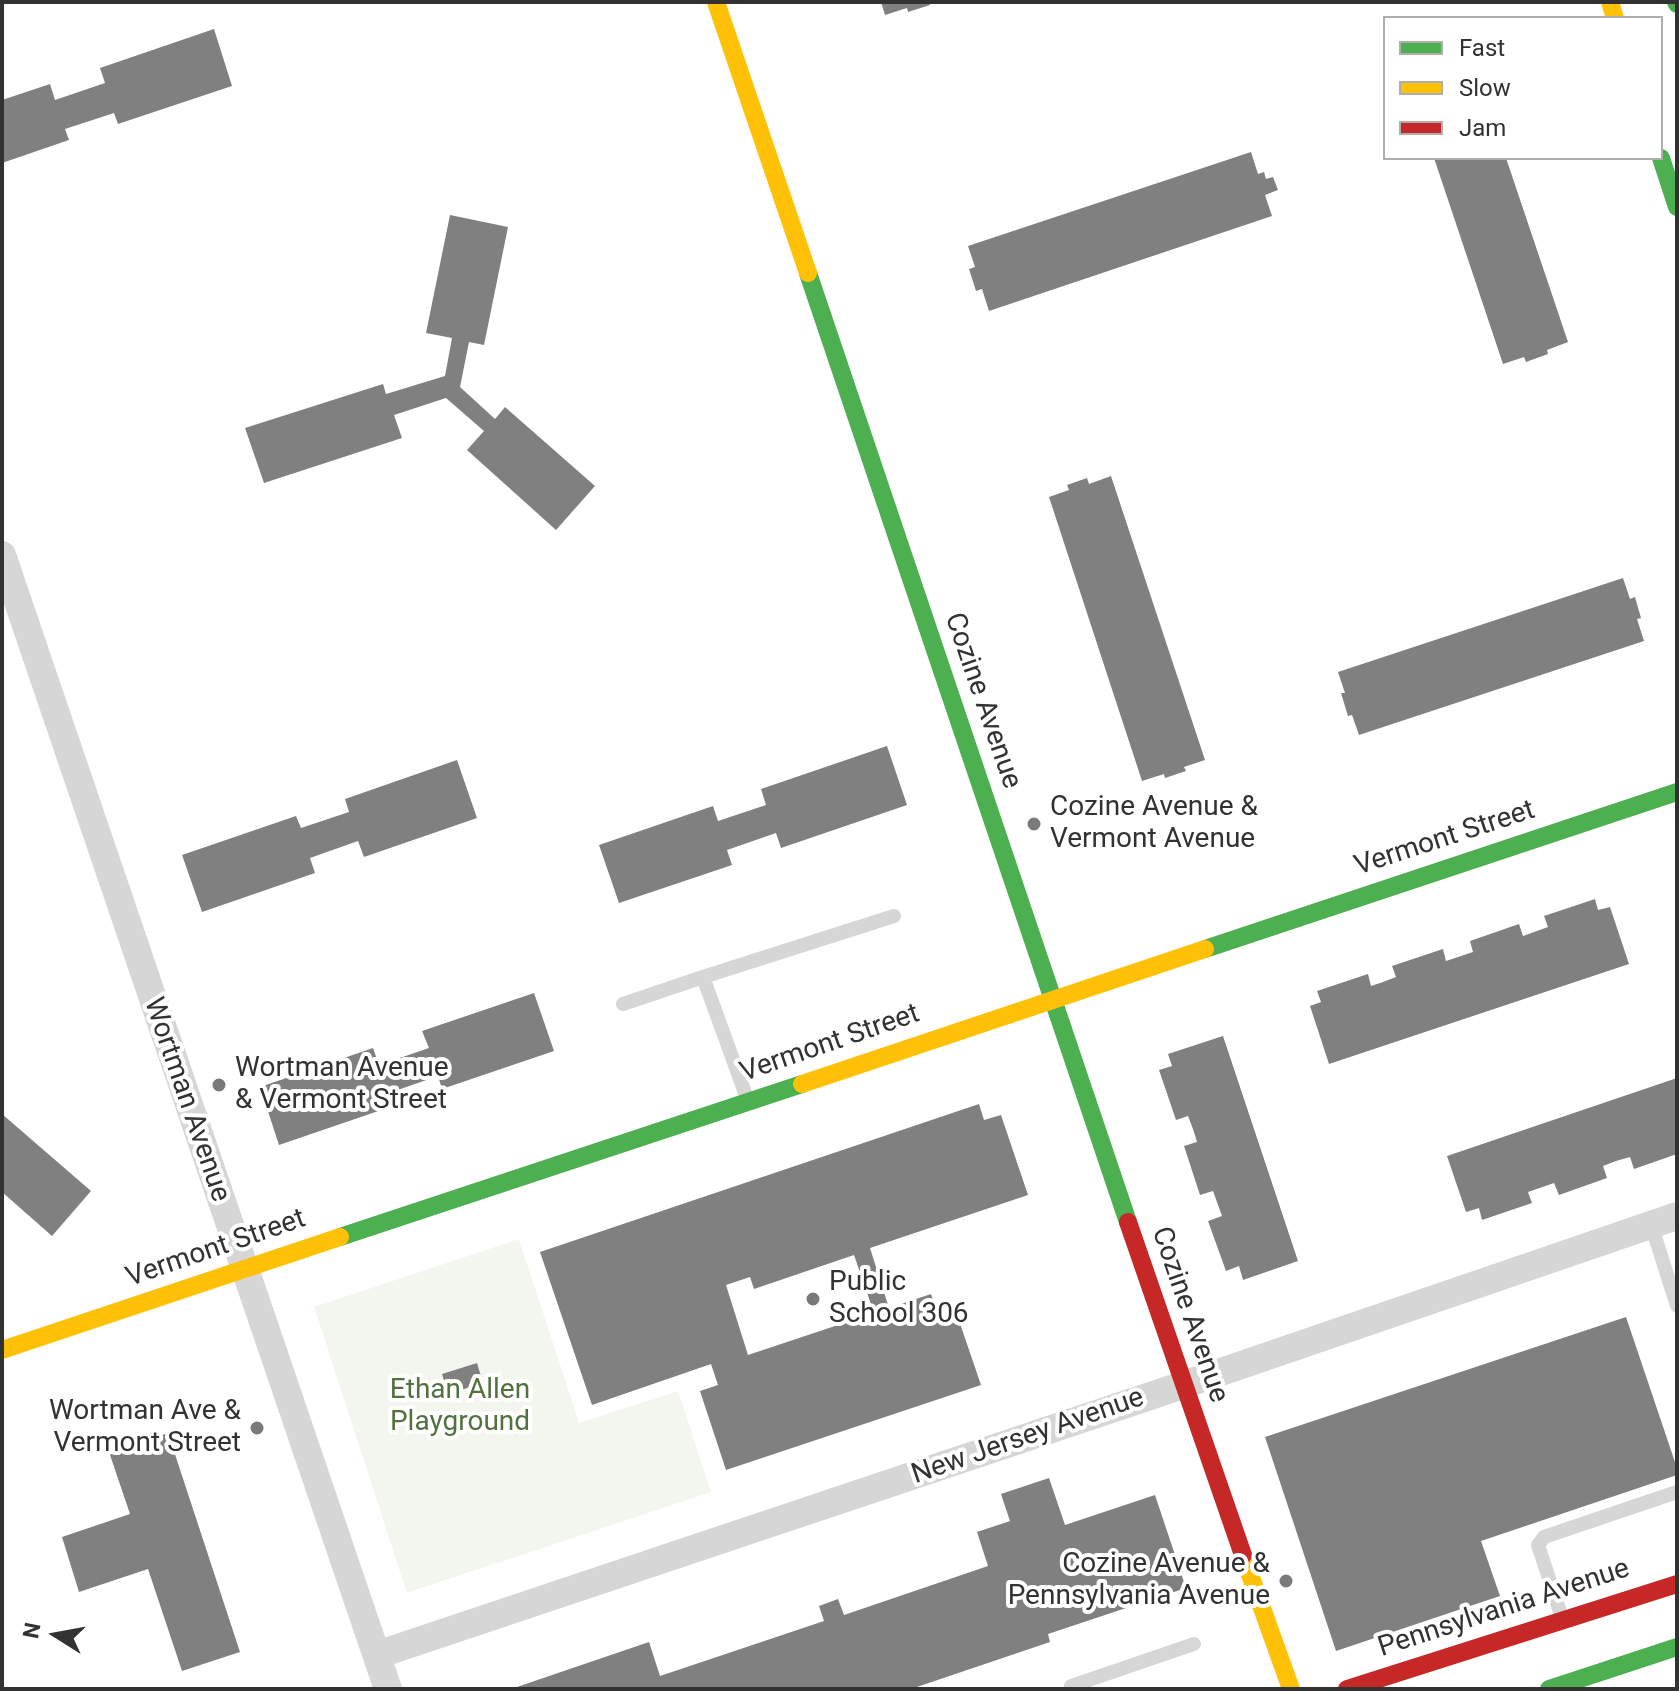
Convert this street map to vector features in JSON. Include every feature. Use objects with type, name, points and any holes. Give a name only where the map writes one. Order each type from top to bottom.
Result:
[{"type":"street","name":"Cozine Avenue","points":[[716,2],[1183,1385],[1291,1689]]},
{"type":"street","points":[[1662,160],[1677,207]]},
{"type":"street","name":"Wortman Avenue","points":[[2,555],[388,1689]]},
{"type":"street","name":"Vermont Street","points":[[2,1350],[1677,792]]},
{"type":"street","name":"New Jersey Avenue","points":[[377,1655],[1664,1220]]},
{"type":"street","name":"Pennsylvania Avenue","points":[[1347,1689],[1677,1584]]},
{"type":"street","points":[[1549,1689],[1677,1647]]},
{"type":"lane","points":[[623,1004],[894,916]]},
{"type":"lane","points":[[703,977],[749,1101]]},
{"type":"lane","points":[[1664,1220],[1677,1306]]},
{"type":"lane","points":[[1563,1620],[1538,1545],[1544,1537],[1677,1492]]},
{"type":"lane","points":[[1068,1688],[1194,1644]]},
{"type":"green space","name":"Ethan Allen Playground","points":[[519,1239],[579,1423],[678,1391],[711,1492],[407,1593],[314,1307]]},
{"type":"building","points":[[881,2],[929,2],[930,5],[885,15]]},
{"type":"building","points":[[214,29],[232,86],[118,124],[114,113],[65,129],[69,140],[2,163],[2,100],[50,84],[55,100],[105,83],[100,68]]},
{"type":"building","points":[[1251,152],[1258,174],[1264,172],[1266,179],[1273,177],[1278,190],[1265,195],[1272,216],[989,311],[982,289],[976,291],[969,269],[975,267],[968,246]]},
{"type":"building","points":[[1435,160],[1507,160],[1568,342],[1526,362],[1524,357],[1503,364]]},
{"type":"building","points":[[450,215],[508,227],[484,345],[469,342],[460,387],[495,419],[505,407],[595,486],[556,530],[467,450],[484,431],[446,398],[394,415],[402,438],[264,483],[245,428],[383,384],[386,394],[445,376],[452,338],[426,333]]},
{"type":"building","points":[[1111,476],[1205,760],[1165,778],[1164,774],[1142,781],[1049,497],[1069,490],[1067,485],[1087,478],[1089,484]]},
{"type":"building","points":[[1623,578],[1630,599],[1635,597],[1641,618],[1637,619],[1644,641],[1359,735],[1352,715],[1348,716],[1338,672]]},
{"type":"building","points":[[887,746],[907,805],[781,848],[776,833],[727,850],[732,865],[619,903],[599,845],[713,806],[718,821],[766,805],[761,789]]},
{"type":"building","points":[[457,760],[477,818],[364,857],[358,841],[310,858],[315,873],[202,912],[182,855],[296,816],[301,828],[349,812],[345,799]]},
{"type":"building","points":[[1595,899],[1598,910],[1610,907],[1629,964],[1329,1064],[1310,1006],[1321,1002],[1317,991],[1368,974],[1371,986],[1396,977],[1392,966],[1443,949],[1446,961],[1473,952],[1470,941],[1519,924],[1523,936],[1548,927],[1544,916]]},
{"type":"building","points":[[534,993],[554,1051],[442,1089],[438,1076],[389,1093],[393,1106],[279,1145],[260,1087],[373,1048],[379,1065],[429,1048],[422,1031]]},
{"type":"building","points":[[1223,1036],[1298,1261],[1243,1280],[1239,1266],[1226,1271],[1208,1221],[1222,1216],[1213,1191],[1200,1195],[1184,1146],[1197,1142],[1193,1129],[1188,1116],[1176,1120],[1159,1070],[1172,1066],[1168,1054]]},
{"type":"building","points":[[1677,1078],[1677,1154],[1634,1169],[1630,1157],[1616,1161],[1603,1166],[1607,1178],[1559,1195],[1554,1183],[1528,1192],[1532,1203],[1482,1220],[1479,1208],[1466,1212],[1447,1156]]},
{"type":"building","points":[[979,1104],[984,1120],[1001,1115],[1028,1195],[870,1248],[889,1308],[931,1294],[937,1312],[954,1306],[981,1385],[726,1470],[700,1391],[718,1385],[711,1364],[592,1405],[540,1252]],"holes":[[[854,1255],[874,1313],[748,1355],[726,1285],[750,1277],[754,1289]]]},
{"type":"building","points":[[2,1114],[91,1191],[52,1236],[2,1192]]},
{"type":"building","points":[[1626,1317],[1677,1475],[1481,1541],[1500,1596],[1336,1651],[1265,1437]]},
{"type":"building","points":[[477,1363],[483,1383],[448,1394],[442,1374]]},
{"type":"building","points":[[168,1433],[240,1652],[182,1671],[148,1569],[79,1592],[62,1537],[130,1514],[109,1452]]},
{"type":"building","points":[[1049,1478],[1065,1525],[1155,1495],[1186,1588],[1048,1634],[1050,1642],[911,1689],[511,1689],[649,1642],[660,1676],[824,1621],[819,1606],[838,1599],[844,1615],[988,1566],[977,1532],[1010,1521],[1001,1494]]},
{"type":"traffic: fast","points":[[1662,160],[1677,207]]},
{"type":"traffic: fast","points":[[808,273],[1128,1222]]},
{"type":"traffic: fast","points":[[1205,949],[1677,792]]},
{"type":"traffic: fast","points":[[340,1237],[802,1084]]},
{"type":"traffic: fast","points":[[1549,1689],[1677,1647]]},
{"type":"traffic: slow","points":[[716,2],[808,273]]},
{"type":"traffic: slow","points":[[1610,2],[1614,16]]},
{"type":"traffic: slow","points":[[802,1084],[1205,949]]},
{"type":"traffic: slow","points":[[2,1350],[340,1237]]},
{"type":"traffic: slow","points":[[1243,1555],[1291,1689]]},
{"type":"traffic: jam","points":[[1128,1222],[1243,1555]]},
{"type":"traffic: jam","points":[[1347,1689],[1677,1584]]},
{"type":"place","name":"Cozine Avenue & Vermont Avenue","points":[[1034,824]]},
{"type":"place","name":"Wortman Avenue & Vermont Street","points":[[219,1085]]},
{"type":"place","name":"Public School 306","points":[[813,1299]]},
{"type":"place","name":"Wortman Ave & Vermont Street","points":[[257,1428]]},
{"type":"place","name":"Cozine Avenue & Pennsylvania Avenue","points":[[1286,1581]]}]
